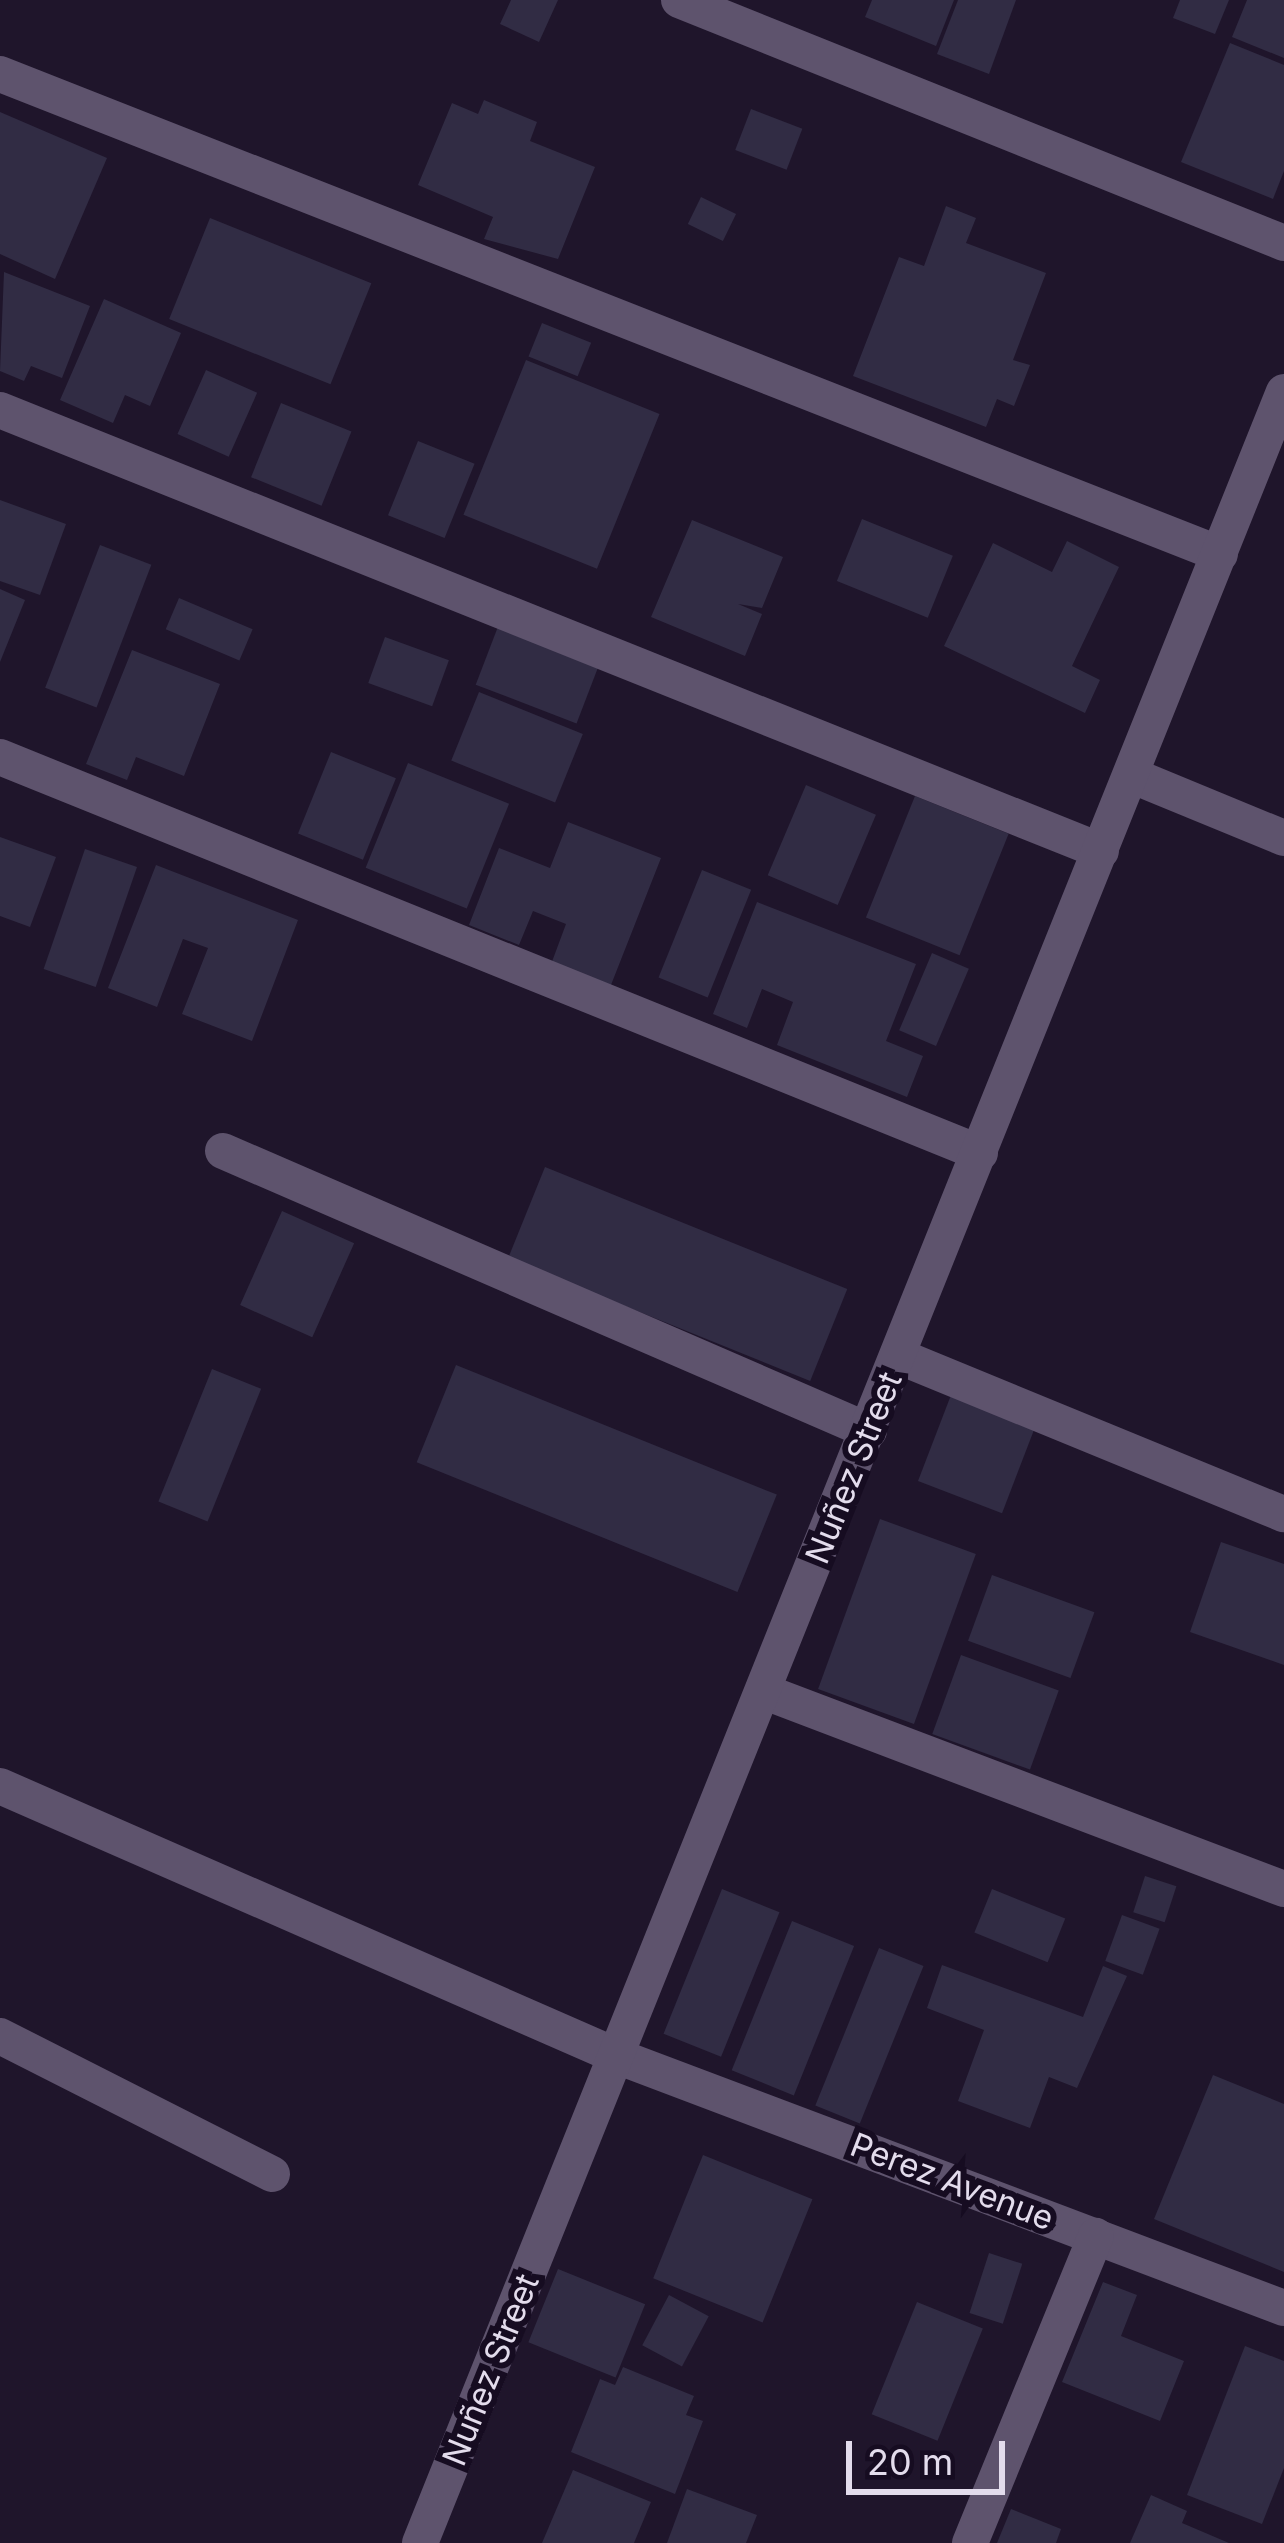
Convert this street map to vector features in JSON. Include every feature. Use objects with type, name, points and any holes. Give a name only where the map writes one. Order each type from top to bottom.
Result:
[{"type":"street","points":[[679,0],[1284,243]]},
{"type":"street","points":[[0,74],[1220,554]]},
{"type":"street","name":"Nuñez Street","points":[[420,2543],[1284,392]]},
{"type":"street","points":[[0,410],[1101,850]]},
{"type":"street","points":[[0,757],[980,1153]]},
{"type":"street","points":[[1131,776],[1284,838]]},
{"type":"street","points":[[223,1151],[869,1431]]},
{"type":"street","points":[[898,1356],[1284,1514]]},
{"type":"street","points":[[765,1692],[1284,1889]]},
{"type":"street","name":"Perez Avenue","points":[[0,1786],[619,2057],[1284,2308]]},
{"type":"street","points":[[0,2036],[272,2174]]},
{"type":"street","points":[[970,2543],[1096,2236]]},
{"type":"building","points":[[511,0],[558,0],[539,42],[500,24]]},
{"type":"building","points":[[872,0],[954,0],[936,46],[865,17]]},
{"type":"building","points":[[958,0],[1016,0],[989,74],[937,54]]},
{"type":"building","points":[[1180,0],[1229,0],[1215,34],[1173,18]]},
{"type":"building","points":[[1247,0],[1284,0],[1284,58],[1232,37]]},
{"type":"building","points":[[1230,43],[1284,65],[1284,171],[1273,199],[1181,162]]},
{"type":"building","points":[[484,100],[537,122],[530,141],[595,167],[558,259],[484,239],[493,217],[418,185],[452,103],[478,114]]},
{"type":"building","points":[[751,109],[802,129],[787,170],[735,150]]},
{"type":"building","points":[[0,112],[107,158],[55,279],[0,254]]},
{"type":"building","points":[[701,197],[736,214],[723,241],[688,224]]},
{"type":"building","points":[[946,206],[976,218],[966,243],[1046,273],[1013,360],[1030,365],[1014,406],[997,399],[986,427],[853,376],[899,257],[924,266]]},
{"type":"building","points":[[210,218],[371,283],[330,384],[169,319]]},
{"type":"building","points":[[4,272],[90,306],[62,378],[31,366],[24,381],[0,371]]},
{"type":"building","points":[[104,299],[181,333],[150,406],[125,395],[113,423],[60,400]]},
{"type":"building","points":[[542,323],[591,343],[578,376],[529,356]]},
{"type":"building","points":[[526,360],[660,414],[597,569],[463,515]]},
{"type":"building","points":[[206,370],[257,393],[229,457],[178,434]]},
{"type":"building","points":[[281,403],[351,431],[321,506],[251,477]]},
{"type":"building","points":[[418,441],[475,464],[445,538],[388,515]]},
{"type":"building","points":[[0,500],[66,524],[40,595],[0,581]]},
{"type":"building","points":[[862,519],[953,556],[928,618],[837,581]]},
{"type":"building","points":[[692,520],[783,557],[762,608],[738,604],[762,614],[745,656],[651,617]]},
{"type":"building","points":[[1067,541],[1119,567],[1072,666],[1100,680],[1085,713],[944,646],[993,543],[1052,572]]},
{"type":"building","points":[[100,545],[151,565],[97,708],[45,688]]},
{"type":"building","points":[[0,589],[25,600],[0,662]]},
{"type":"building","points":[[179,598],[253,629],[239,661],[166,629]]},
{"type":"building","points":[[499,624],[600,663],[577,723],[476,685]]},
{"type":"building","points":[[385,637],[449,660],[432,706],[368,683]]},
{"type":"building","points":[[132,650],[220,684],[184,776],[136,757],[127,780],[86,764]]},
{"type":"building","points":[[479,692],[583,734],[555,803],[451,761]]},
{"type":"building","points":[[331,752],[396,778],[363,860],[298,834]]},
{"type":"building","points":[[408,763],[509,804],[467,909],[366,868]]},
{"type":"building","points":[[806,785],[876,815],[838,905],[768,875]]},
{"type":"building","points":[[915,796],[1009,834],[960,955],[866,917]]},
{"type":"building","points":[[568,822],[661,858],[609,990],[550,967],[566,924],[533,911],[519,945],[469,925],[499,848],[550,868]]},
{"type":"building","points":[[0,837],[56,857],[30,927],[0,916]]},
{"type":"building","points":[[85,849],[137,867],[96,987],[44,969]]},
{"type":"building","points":[[156,865],[298,920],[252,1041],[182,1014],[208,948],[183,939],[157,1007],[108,988]]},
{"type":"building","points":[[702,870],[751,890],[708,997],[659,978]]},
{"type":"building","points":[[757,902],[916,964],[886,1041],[923,1056],[907,1097],[777,1045],[793,1002],[762,989],[747,1028],[713,1014]]},
{"type":"building","points":[[932,953],[969,969],[936,1046],[899,1030]]},
{"type":"building","points":[[545,1167],[847,1289],[810,1381],[508,1259]]},
{"type":"building","points":[[282,1211],[354,1243],[312,1337],[240,1305]]},
{"type":"building","points":[[456,1365],[777,1495],[737,1592],[417,1462]]},
{"type":"building","points":[[212,1369],[261,1389],[208,1521],[158,1502]]},
{"type":"building","points":[[956,1382],[1040,1414],[1002,1513],[918,1481]]},
{"type":"building","points":[[880,1519],[976,1554],[914,1724],[818,1689]]},
{"type":"building","points":[[1221,1542],[1284,1564],[1284,1665],[1190,1632]]},
{"type":"building","points":[[992,1575],[1094,1612],[1070,1678],[968,1641]]},
{"type":"building","points":[[961,1655],[1059,1691],[1030,1770],[932,1734]]},
{"type":"building","points":[[1145,1876],[1176,1886],[1165,1922],[1133,1912]]},
{"type":"building","points":[[722,1889],[779,1912],[721,2057],[664,2034]]},
{"type":"building","points":[[992,1889],[1065,1919],[1048,1962],[974,1933]]},
{"type":"building","points":[[1122,1915],[1160,1929],[1143,1975],[1105,1961]]},
{"type":"building","points":[[792,1921],[854,1946],[794,2095],[732,2070]]},
{"type":"building","points":[[879,1948],[924,1966],[860,2124],[815,2106]]},
{"type":"building","points":[[942,1965],[1083,2017],[1103,1966],[1127,1976],[1077,2088],[1049,2077],[1030,2128],[958,2101],[984,2030],[927,2008]]},
{"type":"building","points":[[1213,2075],[1284,2104],[1284,2272],[1154,2219]]},
{"type":"building","points":[[703,2155],[812,2199],[763,2323],[653,2278]]},
{"type":"building","points":[[989,2253],[1022,2264],[1003,2324],[970,2313]]},
{"type":"building","points":[[558,2269],[645,2304],[616,2377],[528,2342]]},
{"type":"building","points":[[1103,2282],[1137,2295],[1121,2336],[1184,2361],[1160,2421],[1062,2382]]},
{"type":"building","points":[[669,2295],[709,2316],[682,2366],[642,2345]]},
{"type":"building","points":[[917,2302],[983,2329],[938,2441],[872,2414]]},
{"type":"building","points":[[1245,2346],[1284,2361],[1284,2468],[1262,2524],[1187,2495]]},
{"type":"building","points":[[623,2367],[694,2396],[686,2415],[703,2421],[675,2494],[571,2452],[600,2379],[615,2385]]},
{"type":"building","points":[[573,2470],[651,2502],[634,2543],[542,2543]]},
{"type":"building","points":[[687,2489],[757,2515],[746,2543],[667,2543]]},
{"type":"building","points":[[1151,2495],[1187,2511],[1182,2523],[1229,2543],[1130,2543]]},
{"type":"building","points":[[1011,2509],[1061,2529],[1056,2543],[997,2543]]}]
